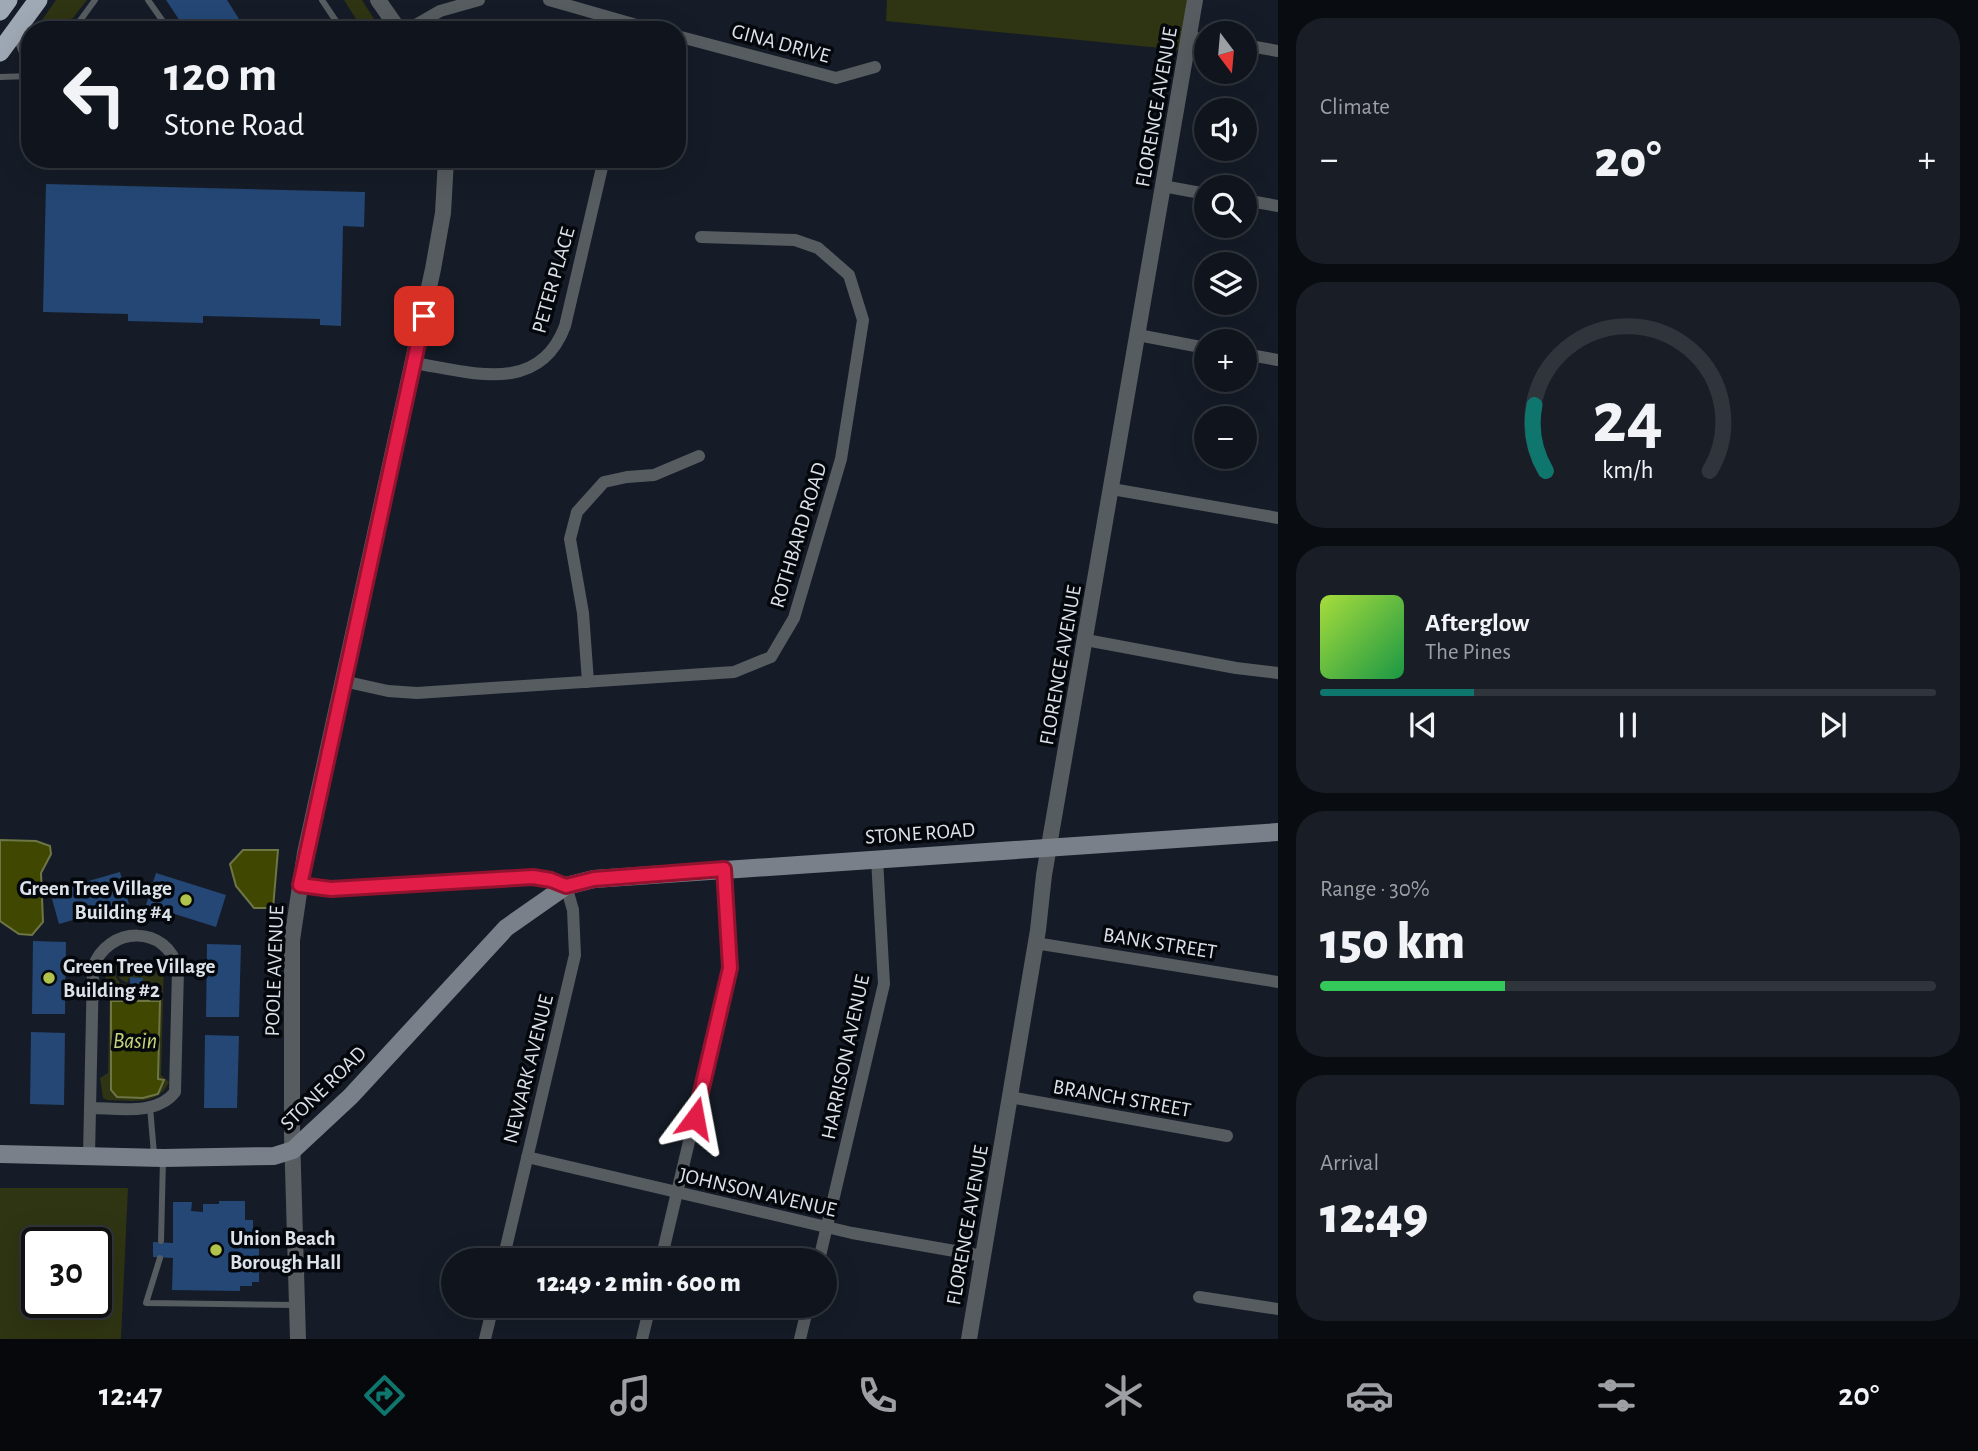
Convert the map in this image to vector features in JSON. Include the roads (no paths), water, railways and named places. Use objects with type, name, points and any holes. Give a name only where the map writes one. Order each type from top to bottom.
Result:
[{"type":"highway","points":[[0,11],[8,0]]},
{"type":"highway","points":[[22,21],[38,0]]},
{"type":"highway","points":[[0,51],[21,23]]},
{"type":"main road","name":"STONE ROAD","points":[[0,1154],[274,1156],[293,1150],[351,1096],[506,928],[566,886],[607,878],[724,869],[1278,832]]},
{"type":"street","points":[[378,0],[393,21]]},
{"type":"street","points":[[423,21],[440,11],[479,0]]},
{"type":"street","points":[[549,0],[616,21]]},
{"type":"street","name":"FLORENCE AVENUE","points":[[1195,0],[1197,21]]},
{"type":"street","name":"GINA DRIVE","points":[[686,38],[836,78],[875,67]]},
{"type":"street","points":[[1257,47],[1278,51]]},
{"type":"street","name":"FLORENCE AVENUE","points":[[969,1339],[1049,846],[1163,186],[1194,55]]},
{"type":"street","name":"POOLE AVENUE","points":[[298,1339],[293,1150],[292,940],[300,885],[343,681],[414,363],[443,213],[446,168]]},
{"type":"street","name":"PETER PLACE","points":[[414,363],[497,375],[515,374],[543,361],[552,351],[565,326],[602,168]]},
{"type":"street","points":[[1163,186],[1194,192]]},
{"type":"street","points":[[1257,202],[1278,206]]},
{"type":"street","name":"ROTHBARD ROAD","points":[[343,681],[388,691],[417,693],[734,672],[771,657],[794,618],[829,508],[841,459],[863,320],[849,275],[818,248],[803,242],[701,237]]},
{"type":"street","points":[[1138,335],[1194,346]]},
{"type":"street","points":[[1257,357],[1278,360]]},
{"type":"street","points":[[588,682],[583,613],[570,539],[577,512],[604,482],[654,475],[699,456]]},
{"type":"street","points":[[1112,489],[1278,518]]},
{"type":"street","points":[[1086,640],[1236,668],[1278,673]]},
{"type":"street","name":"HARRISON AVENUE","points":[[822,1248],[884,984],[877,859]]},
{"type":"street","points":[[664,1248],[730,968],[724,869]]},
{"type":"street","name":"STONE ROAD","points":[[300,885],[331,889],[533,877],[566,886]]},
{"type":"street","name":"NEWARK AVENUE","points":[[506,1248],[575,955],[573,909],[566,886]]},
{"type":"street","points":[[89,1156],[90,1108],[93,968],[96,958],[109,943],[139,936],[150,937],[167,946],[178,970],[176,1084],[165,1102],[150,1107],[90,1108]]},
{"type":"street","name":"BANK STREET","points":[[1035,943],[1278,982]]},
{"type":"street","name":"BRANCH STREET","points":[[1010,1097],[1227,1136]]},
{"type":"street","name":"JOHNSON AVENUE","points":[[527,1157],[826,1227],[983,1256]]},
{"type":"street","points":[[1199,1297],[1278,1309]]},
{"type":"street","points":[[485,1339],[490,1318]]},
{"type":"street","points":[[642,1339],[647,1318]]},
{"type":"street","points":[[800,1339],[805,1318]]},
{"type":"lane","points":[[80,21],[95,0]]},
{"type":"lane","points":[[148,0],[163,21]]},
{"type":"lane","points":[[322,0],[335,21]]},
{"type":"lane","points":[[14,32],[21,51]]},
{"type":"lane","points":[[0,77],[21,76]]},
{"type":"lane","points":[[150,1107],[159,1157],[161,1241]]},
{"type":"lane","points":[[160,1258],[146,1303],[297,1305]]},
{"type":"water","points":[[0,840],[36,841],[50,846],[51,854],[41,873],[43,922],[32,935],[19,934],[0,921]]},
{"type":"water","points":[[243,850],[278,850],[273,908],[254,908],[236,886],[230,864]]},
{"type":"water","name":"Basin","points":[[111,1001],[160,1001],[158,1079],[164,1080],[158,1094],[143,1098],[117,1097],[111,1090]]},
{"type":"place","name":"Green Tree Village Building #4","points":[[186,900]]},
{"type":"place","name":"Green Tree Village Building #2","points":[[49,978]]},
{"type":"place","name":"Union Beach Borough Hall","points":[[216,1250]]}]
